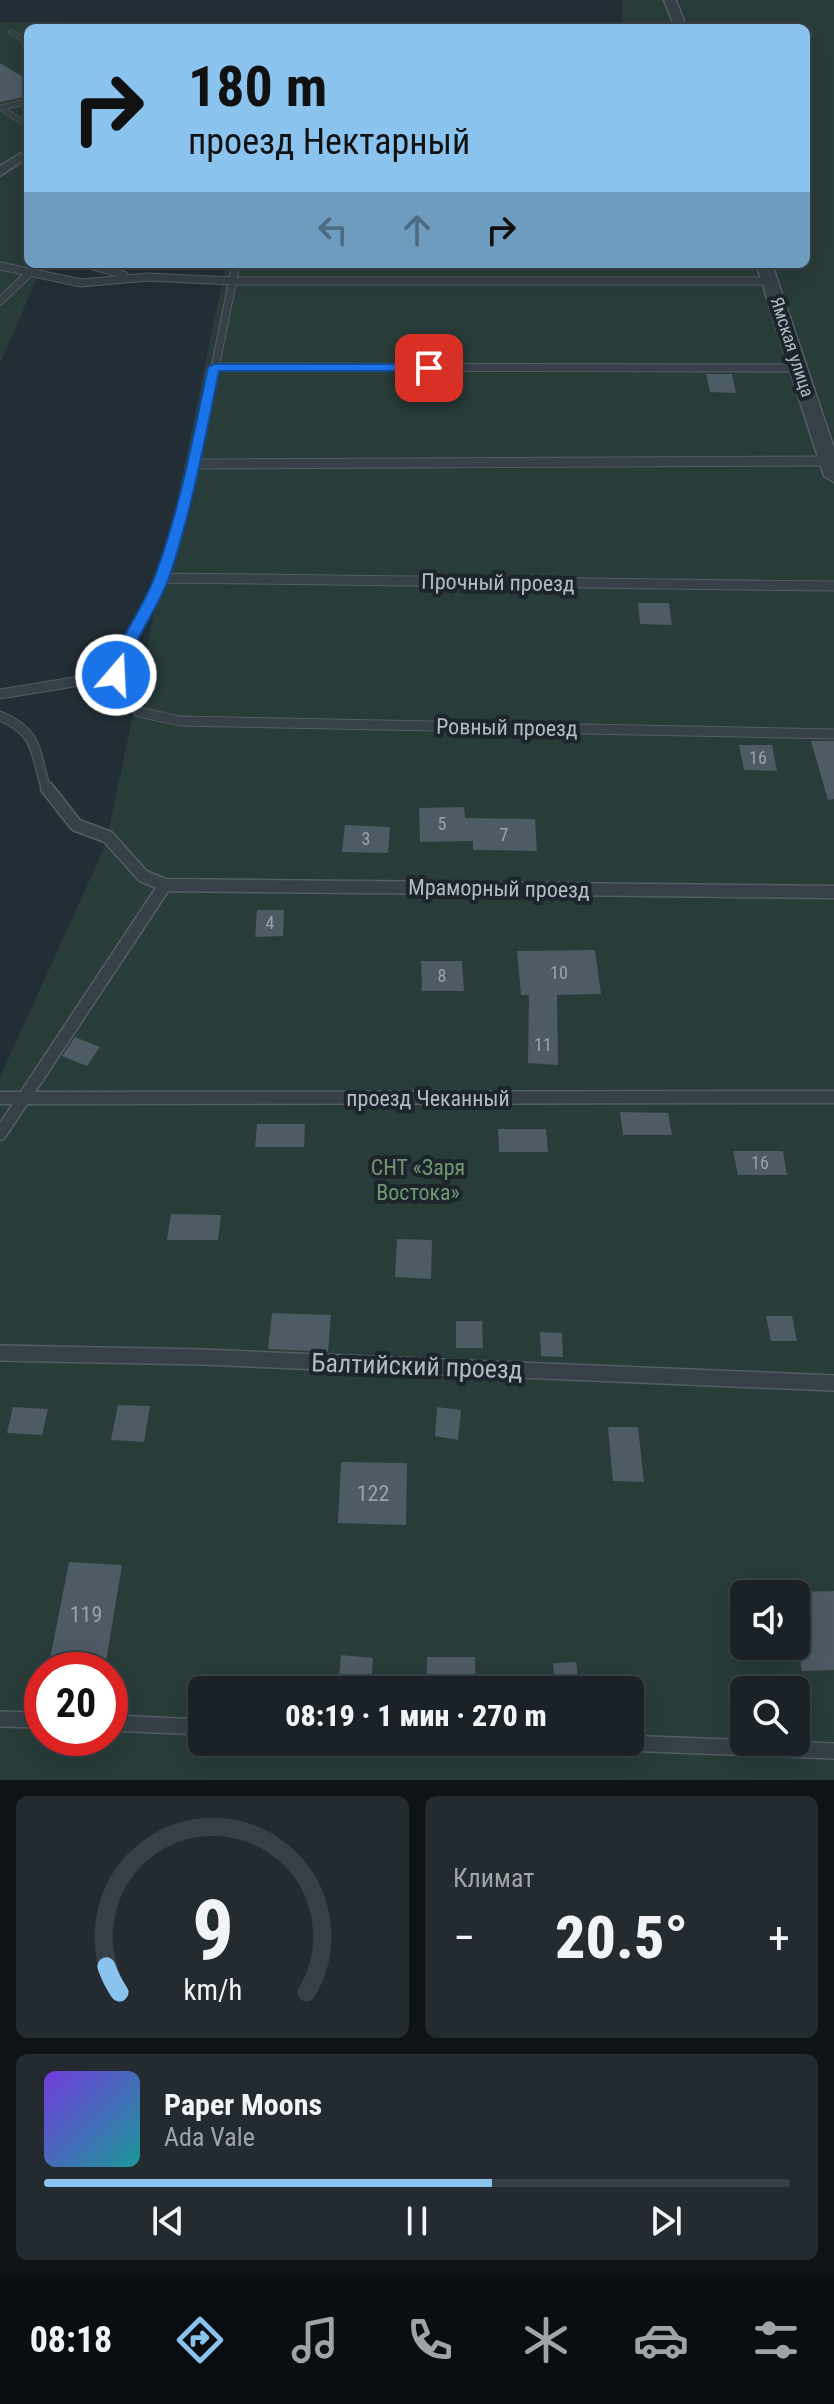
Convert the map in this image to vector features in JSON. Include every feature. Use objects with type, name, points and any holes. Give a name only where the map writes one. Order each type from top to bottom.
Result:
[{"type":"street","points":[[670,0],[679,24]]},
{"type":"street","points":[[0,172],[24,155]]},
{"type":"street","name":"Ямская улица","points":[[767,272],[831,469]]},
{"type":"lane","points":[[11,32],[24,40]]},
{"type":"lane","points":[[0,108],[24,102]]},
{"type":"lane","points":[[0,108],[24,123]]},
{"type":"lane","points":[[0,266],[81,283],[148,277]]},
{"type":"lane","points":[[0,301],[34,268]]},
{"type":"lane","points":[[97,268],[111,273],[148,277],[233,281],[767,272]]},
{"type":"lane","points":[[0,694],[116,675],[123,648],[162,578],[194,464],[235,268]]},
{"type":"lane","points":[[214,367],[799,368]]},
{"type":"lane","points":[[194,464],[831,469]]},
{"type":"lane","name":"Прочный проезд","points":[[162,578],[834,586]]},
{"type":"lane","name":"Ровный проезд","points":[[116,675],[139,712],[180,721],[834,734]]},
{"type":"lane","points":[[0,716],[19,724],[36,743],[40,771],[49,794],[76,825],[108,837],[143,876],[165,885],[0,1134]]},
{"type":"lane","name":"Мраморный проезд","points":[[165,885],[834,892]]},
{"type":"lane","name":"проезд Чеканный","points":[[0,1098],[834,1097]]},
{"type":"lane","name":"Балтийский проезд","points":[[0,1353],[202,1357],[834,1383]]},
{"type":"lane","points":[[0,1719],[24,1720]]},
{"type":"lane","points":[[128,1724],[188,1726]]},
{"type":"lane","points":[[644,1744],[834,1751]]},
{"type":"green space","points":[[622,0],[670,0],[679,24],[622,24]]},
{"type":"green space","points":[[679,0],[834,0],[834,441],[773,268],[810,268],[810,24],[688,24]]},
{"type":"green space","points":[[0,22],[150,22],[24,24],[24,268],[41,268],[0,364]]},
{"type":"green space","name":"СНТ «Заря Востока»","points":[[225,268],[765,268],[834,476],[834,1780],[0,1780],[0,1077],[106,844]]},
{"type":"building","points":[[0,63],[24,78],[24,97],[0,102]]},
{"type":"building","points":[[706,374],[732,374],[736,393],[710,392]]},
{"type":"building","points":[[638,603],[669,603],[672,625],[640,624]]},
{"type":"building","points":[[811,741],[834,741],[834,799],[828,800]]},
{"type":"building","points":[[739,745],[772,745],[777,771],[744,770]]},
{"type":"building","points":[[464,807],[465,818],[535,819],[537,851],[473,850],[473,841],[420,842],[419,808]]},
{"type":"building","points":[[345,825],[390,827],[388,853],[342,852]]},
{"type":"building","points":[[257,910],[284,910],[283,936],[255,937]]},
{"type":"building","points":[[595,950],[601,994],[557,995],[558,1065],[528,1063],[529,995],[521,995],[517,951]]},
{"type":"building","points":[[421,961],[462,961],[464,991],[422,991]]},
{"type":"building","points":[[75,1037],[100,1047],[87,1066],[62,1056]]},
{"type":"building","points":[[620,1112],[668,1113],[672,1135],[623,1135]]},
{"type":"building","points":[[257,1124],[305,1124],[304,1147],[255,1147]]},
{"type":"building","points":[[498,1129],[546,1129],[548,1152],[499,1152]]},
{"type":"building","points":[[733,1151],[783,1151],[787,1175],[738,1175]]},
{"type":"building","points":[[171,1214],[221,1215],[218,1240],[167,1240]]},
{"type":"building","points":[[397,1239],[432,1240],[431,1279],[395,1277]]},
{"type":"building","points":[[272,1313],[331,1315],[328,1352],[268,1349]]},
{"type":"building","points":[[766,1316],[792,1316],[797,1341],[771,1341]]},
{"type":"building","points":[[456,1321],[482,1321],[483,1348],[456,1348]]},
{"type":"building","points":[[540,1332],[562,1333],[563,1357],[541,1356]]},
{"type":"building","points":[[118,1405],[150,1406],[144,1442],[111,1440]]},
{"type":"building","points":[[13,1407],[48,1409],[42,1435],[7,1433]]},
{"type":"building","points":[[437,1407],[461,1410],[458,1440],[435,1436]]},
{"type":"building","points":[[608,1427],[638,1427],[644,1482],[613,1481]]},
{"type":"building","points":[[341,1462],[407,1463],[406,1525],[338,1523]]},
{"type":"building","points":[[69,1562],[122,1565],[108,1652],[51,1652]]},
{"type":"building","points":[[834,1591],[834,1670],[802,1671],[800,1660],[810,1660],[810,1592]]},
{"type":"building","points":[[341,1655],[373,1658],[372,1676],[339,1676]]},
{"type":"building","points":[[427,1657],[475,1657],[476,1676],[427,1676]]},
{"type":"building","points":[[576,1662],[578,1676],[554,1676],[553,1663]]},
{"type":"route","points":[[116,675],[123,648],[162,578],[194,464],[214,367],[429,368]]}]
